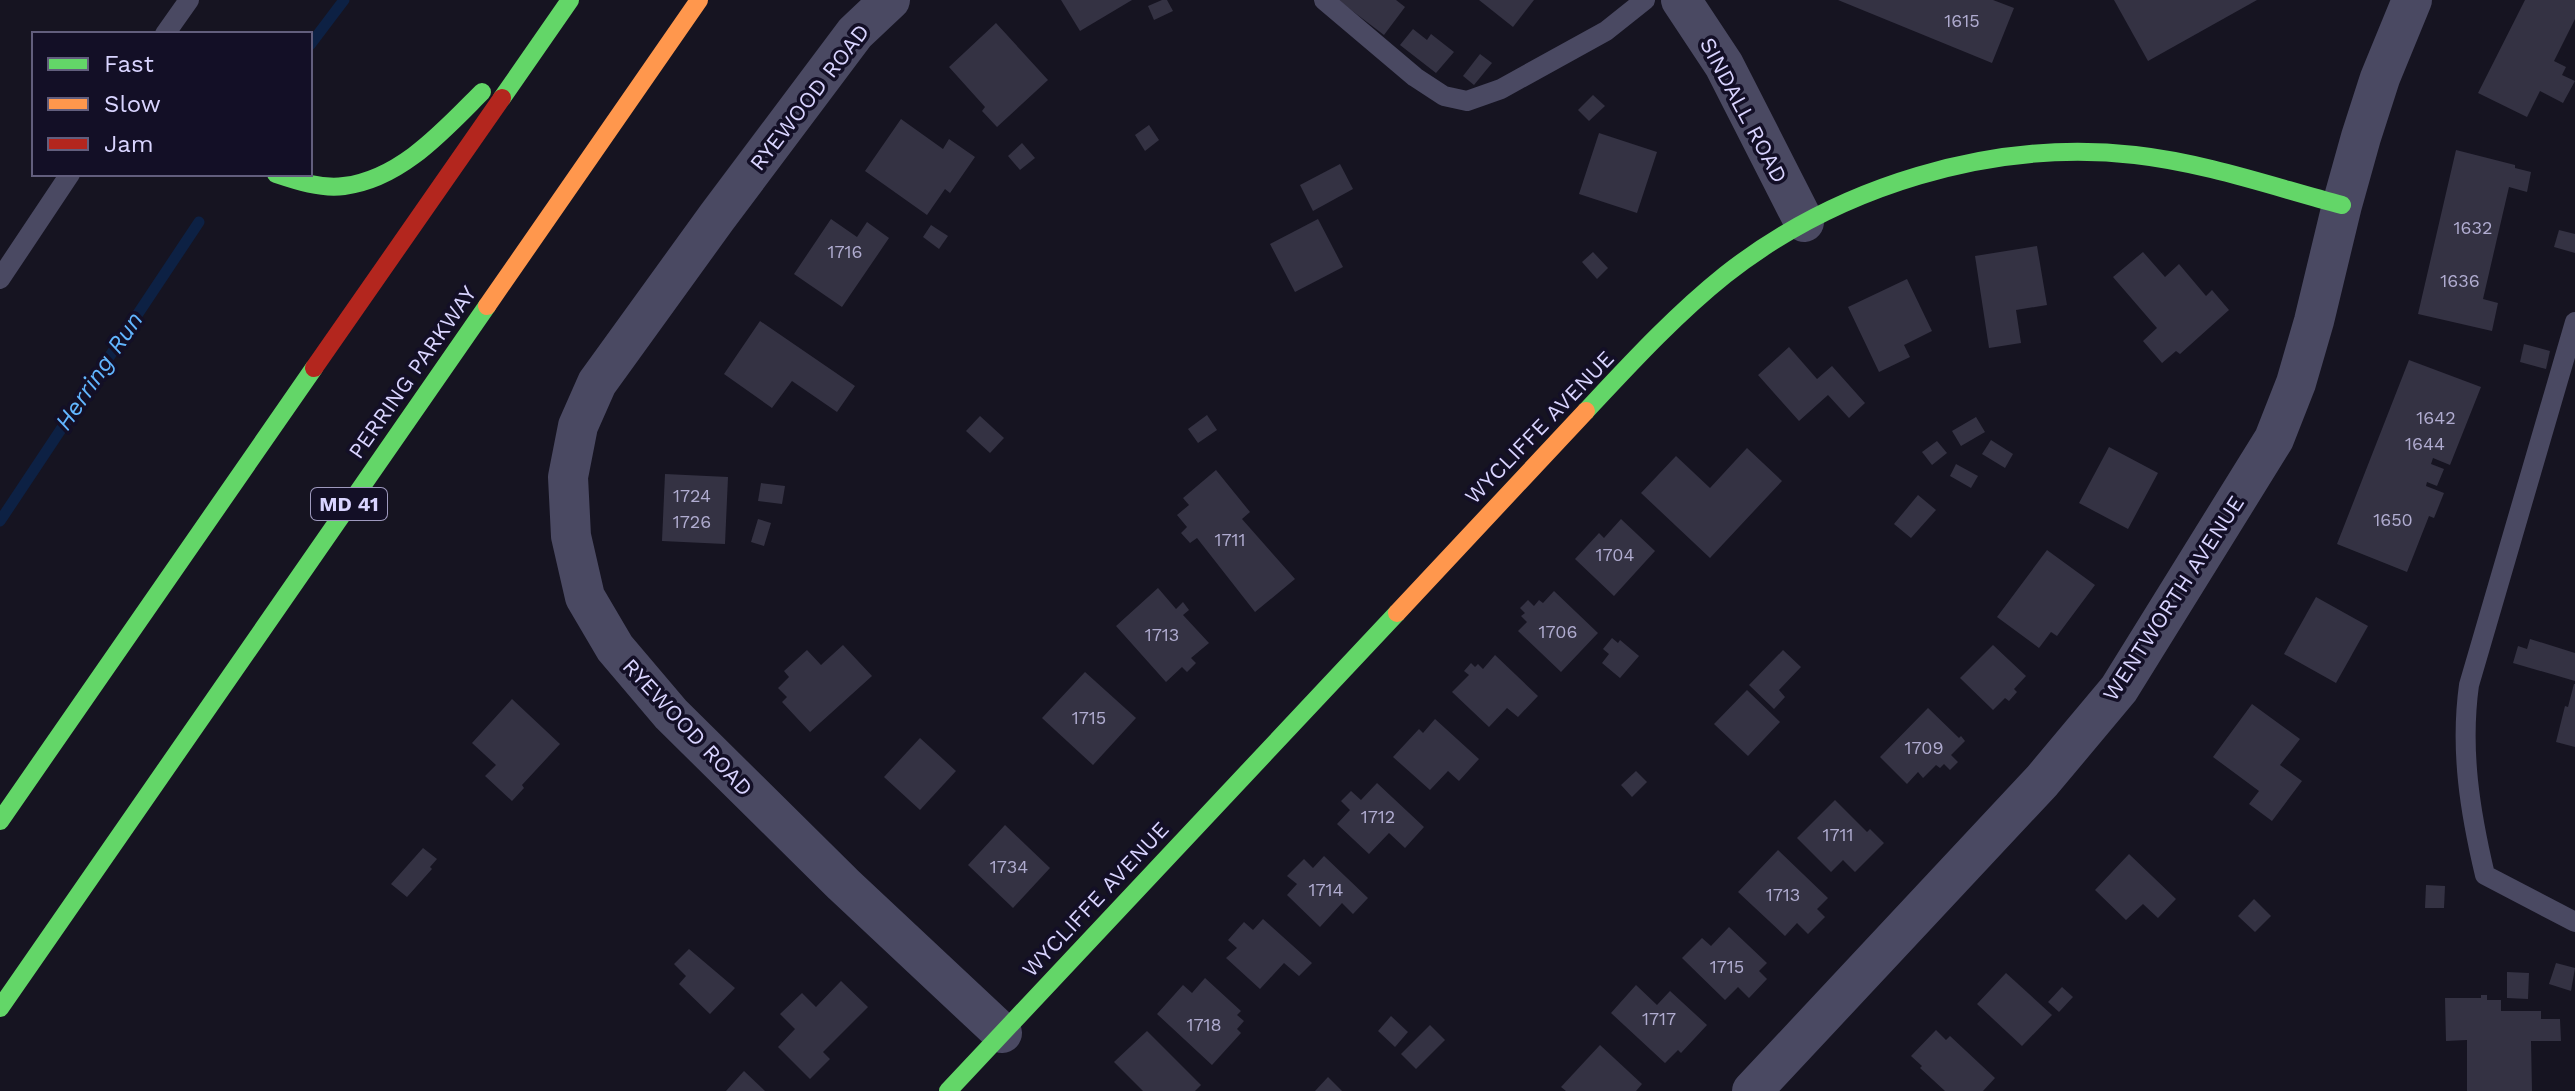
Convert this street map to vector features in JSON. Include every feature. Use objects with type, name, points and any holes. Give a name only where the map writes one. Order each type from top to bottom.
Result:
[{"type":"main road","name":"PERRING PARKWAY","points":[[0,1008],[699,0]]},
{"type":"main road","points":[[282,176],[302,183],[345,186],[392,170],[439,135],[566,5]]},
{"type":"main road","points":[[0,821],[566,5]]},
{"type":"main road","name":"WYCLIFFE AVENUE","points":[[948,1091],[1580,418],[1681,315],[1727,274],[1804,222],[1847,202],[1935,173],[1987,161],[2042,154],[2135,155],[2185,164],[2342,205]]},
{"type":"street","name":"RYEWOOD ROAD","points":[[890,0],[855,33],[597,383],[578,426],[568,477],[571,536],[585,597],[615,648],[671,714],[843,884],[1002,1033]]},
{"type":"street","name":"SINDALL ROAD","points":[[1681,0],[1724,65],[1804,222]]},
{"type":"street","name":"WENTWORTH AVENUE","points":[[1752,1091],[2042,781],[2119,689],[2274,439],[2296,383],[2342,205],[2380,78],[2412,0]]},
{"type":"lane","points":[[166,32],[189,0]]},
{"type":"lane","points":[[1324,0],[1415,77],[1444,96],[1467,101],[1501,89],[1606,31],[1645,0]]},
{"type":"lane","points":[[0,279],[69,176]]},
{"type":"lane","points":[[2575,322],[2469,685],[2464,721],[2465,765],[2472,821],[2485,875],[2575,922]]},
{"type":"building","points":[[1061,0],[1132,0],[1080,31]]},
{"type":"building","points":[[1167,0],[1173,11],[1154,20],[1148,6]]},
{"type":"building","points":[[1338,0],[1396,0],[1405,7],[1384,35]]},
{"type":"building","points":[[1479,0],[1534,0],[1513,27]]},
{"type":"building","points":[[1838,0],[1993,0],[2014,8],[1992,63]]},
{"type":"building","points":[[2114,0],[2257,0],[2148,61]]},
{"type":"building","points":[[2525,0],[2575,0],[2575,19],[2554,61],[2566,67],[2562,75],[2575,81],[2563,103],[2540,91],[2527,117],[2478,93]]},
{"type":"building","points":[[996,23],[1048,80],[997,127],[982,111],[985,107],[949,67]]},
{"type":"building","points":[[1413,29],[1427,40],[1431,34],[1454,52],[1436,73],[1400,45]]},
{"type":"building","points":[[1480,54],[1492,63],[1474,85],[1463,76]]},
{"type":"building","points":[[1593,95],[1605,106],[1589,121],[1578,110]]},
{"type":"building","points":[[901,119],[943,149],[949,139],[975,157],[950,193],[945,189],[927,215],[865,171]]},
{"type":"building","points":[[1149,125],[1159,140],[1145,151],[1135,135]]},
{"type":"building","points":[[1599,133],[1657,152],[1637,213],[1579,194]]},
{"type":"building","points":[[1022,143],[1035,158],[1020,170],[1008,156]]},
{"type":"building","points":[[2456,150],[2531,172],[2527,192],[2509,187],[2483,299],[2498,303],[2492,331],[2418,314]]},
{"type":"building","points":[[1340,164],[1353,189],[1313,211],[1300,185]]},
{"type":"building","points":[[831,219],[857,237],[867,222],[889,238],[842,307],[794,274]]},
{"type":"building","points":[[1318,219],[1343,267],[1295,292],[1270,244]]},
{"type":"building","points":[[931,225],[948,236],[939,249],[923,237]]},
{"type":"building","points":[[2559,230],[2575,234],[2575,253],[2554,247]]},
{"type":"building","points":[[2037,246],[2047,305],[2016,310],[2021,343],[1989,348],[1975,256]]},
{"type":"building","points":[[1593,252],[1608,268],[1597,279],[1582,262]]},
{"type":"building","points":[[2143,252],[2165,277],[2179,264],[2206,296],[2212,290],[2229,310],[2180,354],[2176,351],[2162,363],[2143,341],[2157,328],[2113,277]]},
{"type":"building","points":[[1907,279],[1932,331],[1904,345],[1910,357],[1879,372],[1848,307]]},
{"type":"building","points":[[760,321],[855,386],[837,412],[792,381],[772,408],[724,374]]},
{"type":"building","points":[[2524,344],[2550,351],[2546,369],[2520,362]]},
{"type":"building","points":[[1789,347],[1817,379],[1832,366],[1865,403],[1849,418],[1828,395],[1799,421],[1758,375]]},
{"type":"building","points":[[2409,360],[2481,387],[2450,465],[2433,458],[2431,464],[2444,469],[2437,486],[2427,482],[2426,486],[2444,493],[2434,518],[2429,516],[2407,572],[2337,544]]},
{"type":"building","points":[[1207,415],[1217,430],[1198,443],[1188,429]]},
{"type":"building","points":[[980,416],[1004,438],[990,453],[966,431]]},
{"type":"building","points":[[1976,417],[1985,432],[1961,446],[1952,431]]},
{"type":"building","points":[[1991,440],[2013,454],[2005,468],[1982,454]]},
{"type":"building","points":[[1937,441],[1947,453],[1932,465],[1922,452]]},
{"type":"building","points":[[2109,447],[2158,473],[2128,529],[2079,503]]},
{"type":"building","points":[[1747,448],[1782,481],[1710,558],[1641,493],[1676,456],[1710,488]]},
{"type":"building","points":[[1956,464],[1978,476],[1971,488],[1950,476]]},
{"type":"building","points":[[1216,470],[1250,512],[1242,519],[1295,579],[1255,612],[1197,538],[1190,543],[1181,533],[1187,527],[1177,515],[1189,505],[1183,498]]},
{"type":"building","points":[[665,474],[728,477],[725,544],[662,541]]},
{"type":"building","points":[[761,483],[785,486],[782,504],[758,501]]},
{"type":"building","points":[[1918,495],[1936,510],[1911,538],[1894,524]]},
{"type":"building","points":[[758,519],[771,523],[764,546],[751,542]]},
{"type":"building","points":[[1621,519],[1655,551],[1614,596],[1575,559],[1599,533],[1604,538]]},
{"type":"building","points":[[2047,550],[2095,585],[2057,636],[2051,632],[2039,648],[1997,617]]},
{"type":"building","points":[[1158,588],[1176,609],[1183,602],[1189,610],[1183,615],[1209,643],[1191,658],[1196,663],[1187,672],[1182,667],[1166,682],[1116,626]]},
{"type":"building","points":[[1554,591],[1598,633],[1561,672],[1518,631],[1527,622],[1521,616],[1525,613],[1520,608],[1528,600],[1534,606],[1539,600],[1543,603]]},
{"type":"building","points":[[2316,597],[2368,626],[2336,683],[2284,654]]},
{"type":"building","points":[[1612,638],[1618,643],[1620,640],[1639,656],[1620,678],[1602,663],[1609,654],[1603,649]]},
{"type":"building","points":[[2530,639],[2575,653],[2575,681],[2513,663],[2518,646],[2527,649]]},
{"type":"building","points":[[843,645],[872,676],[810,732],[782,702],[787,697],[778,688],[789,677],[784,671],[807,650],[821,665]]},
{"type":"building","points":[[1993,645],[2026,676],[2014,689],[2017,692],[2009,701],[2005,698],[1993,710],[1960,678]]},
{"type":"building","points":[[1783,650],[1801,667],[1779,690],[1785,697],[1774,709],[1749,685]]},
{"type":"building","points":[[1495,655],[1538,696],[1518,717],[1507,708],[1489,727],[1452,692],[1469,675],[1464,671],[1471,663],[1483,669]]},
{"type":"building","points":[[1085,672],[1136,718],[1093,765],[1042,718]]},
{"type":"building","points":[[2575,684],[2575,747],[2556,742]]},
{"type":"building","points":[[1747,690],[1780,722],[1748,756],[1714,724]]},
{"type":"building","points":[[512,699],[560,744],[522,785],[524,788],[512,801],[485,776],[496,765],[472,743]]},
{"type":"building","points":[[2252,704],[2300,739],[2280,765],[2302,781],[2272,821],[2249,804],[2259,791],[2213,757]]},
{"type":"building","points":[[1928,708],[1965,741],[1951,755],[1958,762],[1950,770],[1944,764],[1940,768],[1936,765],[1923,778],[1918,772],[1907,784],[1880,757]]},
{"type":"building","points":[[1435,719],[1479,759],[1459,781],[1448,771],[1430,790],[1393,757],[1419,729],[1423,733]]},
{"type":"building","points":[[920,738],[956,771],[920,810],[884,777]]},
{"type":"building","points":[[1636,771],[1647,782],[1632,797],[1621,785]]},
{"type":"building","points":[[1377,783],[1424,827],[1405,848],[1389,833],[1369,854],[1337,824],[1350,810],[1341,801],[1351,791],[1361,800]]},
{"type":"building","points":[[1835,800],[1867,832],[1870,829],[1884,843],[1855,872],[1843,860],[1831,872],[1797,838]]},
{"type":"building","points":[[1005,825],[1050,868],[1013,908],[968,865]]},
{"type":"building","points":[[423,848],[437,859],[407,897],[391,884]]},
{"type":"building","points":[[1778,850],[1828,898],[1817,909],[1825,917],[1808,934],[1797,923],[1785,936],[1738,892]]},
{"type":"building","points":[[2129,854],[2176,899],[2158,918],[2143,904],[2126,920],[2095,890]]},
{"type":"building","points":[[1324,856],[1368,898],[1353,914],[1342,903],[1320,927],[1287,895],[1297,884],[1287,876],[1304,859],[1313,868]]},
{"type":"building","points":[[2426,885],[2445,886],[2444,908],[2425,908]]},
{"type":"building","points":[[2254,899],[2271,916],[2255,932],[2238,916]]},
{"type":"building","points":[[1263,919],[1312,963],[1299,976],[1284,963],[1260,989],[1226,958],[1237,948],[1228,940],[1244,922],[1253,930]]},
{"type":"building","points":[[1729,927],[1767,963],[1759,971],[1767,979],[1749,998],[1738,987],[1725,1000],[1682,958],[1702,938],[1711,946]]},
{"type":"building","points":[[689,949],[735,988],[710,1014],[679,984],[686,976],[674,964]]},
{"type":"building","points":[[2556,963],[2575,968],[2571,991],[2549,984]]},
{"type":"building","points":[[2507,972],[2529,973],[2528,999],[2507,998]]},
{"type":"building","points":[[2006,973],[2052,1015],[2022,1046],[1977,1004]]},
{"type":"building","points":[[1205,978],[1241,1011],[1237,1015],[1244,1021],[1237,1029],[1241,1033],[1212,1065],[1157,1014],[1183,985],[1192,993]]},
{"type":"building","points":[[841,981],[868,1007],[823,1052],[830,1059],[810,1079],[778,1047],[795,1029],[780,1014],[802,993],[816,1007]]},
{"type":"building","points":[[1636,985],[1657,1005],[1670,991],[1707,1025],[1681,1053],[1678,1050],[1665,1063],[1611,1013]]},
{"type":"building","points":[[2062,987],[2073,997],[2059,1012],[2048,1002]]},
{"type":"building","points":[[2481,995],[2487,995],[2487,1000],[2501,1000],[2501,1011],[2541,1011],[2541,1019],[2560,1019],[2561,1041],[2531,1041],[2532,1091],[2467,1091],[2467,1040],[2446,1041],[2445,998],[2481,998]]},
{"type":"building","points":[[1391,1016],[1408,1032],[1395,1047],[1378,1031]]},
{"type":"building","points":[[1430,1025],[1445,1040],[1416,1069],[1401,1054]]},
{"type":"building","points":[[1936,1030],[1946,1040],[1950,1036],[1995,1078],[1983,1091],[1945,1091],[1920,1068],[1922,1066],[1911,1056]]},
{"type":"building","points":[[1147,1031],[1201,1085],[1195,1091],[1143,1091],[1114,1062]]},
{"type":"building","points":[[1600,1045],[1642,1084],[1636,1091],[1566,1091],[1561,1087]]},
{"type":"building","points":[[744,1071],[765,1091],[726,1091]]},
{"type":"building","points":[[1328,1077],[1342,1091],[1315,1091]]},
{"type":"waterway","name":"Herring Run","points":[[312,42],[344,0]]},
{"type":"waterway","name":"Herring Run","points":[[0,521],[199,222]]},
{"type":"traffic: fast","points":[[502,98],[570,0]]},
{"type":"traffic: fast","points":[[282,176],[327,186],[365,182],[420,151],[482,92]]},
{"type":"traffic: fast","points":[[1586,411],[1653,340],[1725,275],[1817,216],[1919,176],[1972,162],[2026,154],[2081,152],[2135,155],[2214,170],[2342,205]]},
{"type":"traffic: fast","points":[[0,1008],[487,306]]},
{"type":"traffic: fast","points":[[0,821],[314,368]]},
{"type":"traffic: fast","points":[[948,1091],[1397,613]]},
{"type":"traffic: slow","points":[[487,306],[699,0]]},
{"type":"traffic: slow","points":[[1397,613],[1586,411]]},
{"type":"traffic: jam","points":[[314,368],[502,98]]}]
